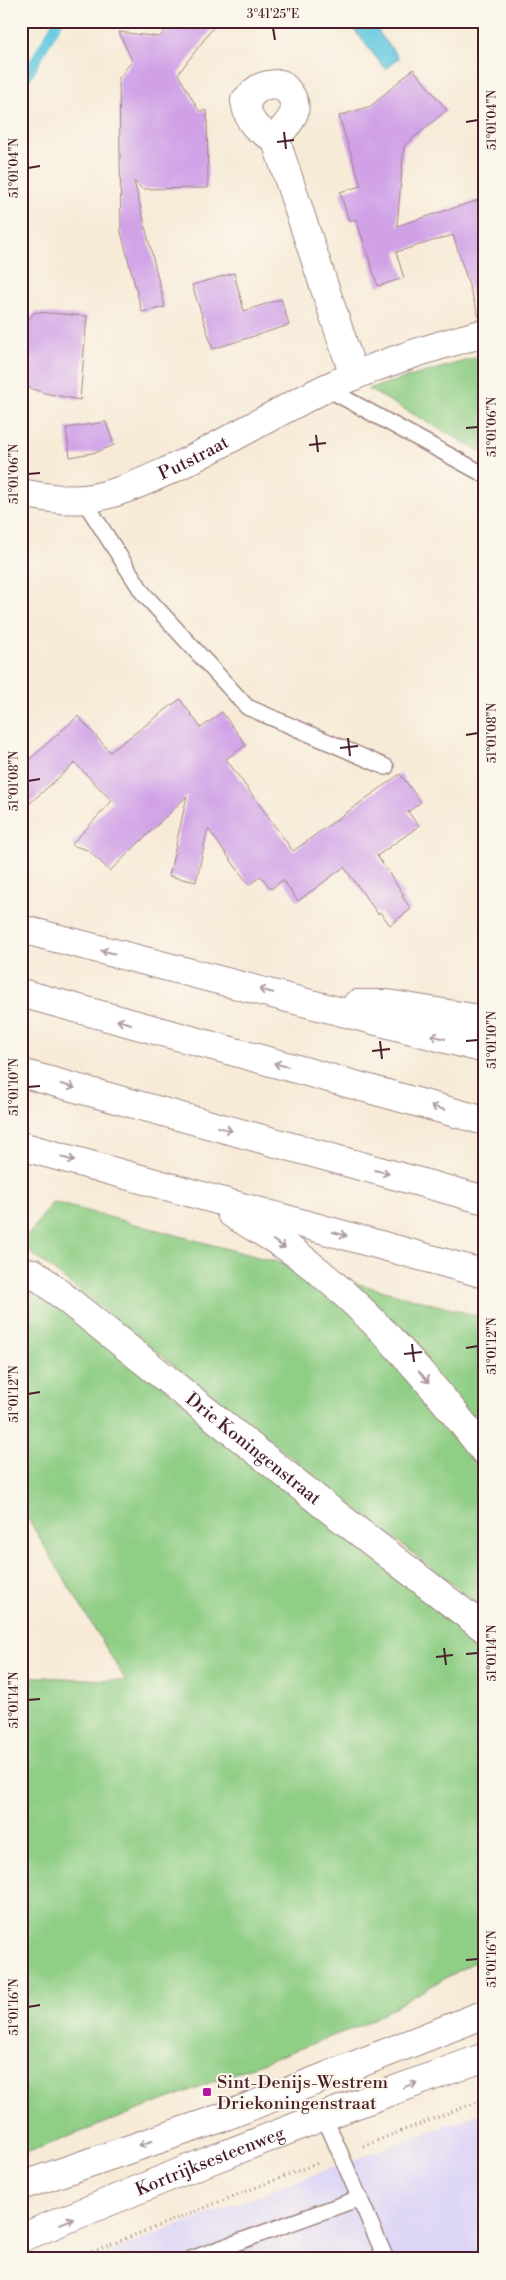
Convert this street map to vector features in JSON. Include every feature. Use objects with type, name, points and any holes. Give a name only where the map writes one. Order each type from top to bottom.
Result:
[{"type":"main road","points":[[275,138],[354,376]]},
{"type":"main road","name":"Putstraat","points":[[21,493],[52,499],[83,499],[113,494],[203,454],[326,388],[411,354],[485,333]]},
{"type":"main road","points":[[21,930],[313,1003],[485,1049]]},
{"type":"main road","points":[[21,993],[485,1121]]},
{"type":"main road","points":[[313,1003],[388,1004],[485,1020]]},
{"type":"main road","points":[[21,1074],[485,1200]]},
{"type":"main road","points":[[21,1146],[485,1274]]},
{"type":"main road","points":[[208,1199],[301,1257],[346,1296],[390,1338],[458,1416],[485,1452]]},
{"type":"main road","name":"Drie Koningenstraat","points":[[21,1272],[34,1273],[324,1505],[485,1629]]},
{"type":"main road","name":"Kortrijksesteenweg","points":[[21,2186],[218,2119],[485,2014]]},
{"type":"main road","name":"Kortrijksesteenweg","points":[[21,2238],[141,2188],[324,2116],[485,2057]]},
{"type":"lane","points":[[326,388],[485,475]]},
{"type":"lane","points":[[83,499],[143,593],[247,708],[386,767]]},
{"type":"lane","points":[[324,2116],[386,2259]]},
{"type":"lane","points":[[191,2259],[360,2198]]},
{"type":"path","points":[[74,2259],[485,2099]]},
{"type":"shaded area","points":[[485,2111],[485,2259],[92,2259],[182,2224]]},
{"type":"green space","points":[[485,355],[485,454],[368,389]]},
{"type":"green space","points":[[53,1202],[485,1318],[485,1610],[21,1245]]},
{"type":"green space","points":[[21,1285],[37,1286],[485,1642],[485,1956],[364,2024],[21,2155],[21,1676],[126,1681],[21,1507]]},
{"type":"water","points":[[362,21],[370,21],[399,58],[385,69],[353,28]]},
{"type":"building","points":[[171,21],[218,21],[178,74],[199,111],[207,111],[208,188],[142,189],[134,181],[165,307],[142,312],[121,232],[119,78],[132,61],[119,32],[160,37]]},
{"type":"building","points":[[413,69],[447,110],[404,146],[397,226],[485,198],[485,316],[479,317],[453,235],[396,252],[404,278],[378,286],[356,219],[349,221],[340,192],[361,186],[339,116],[371,106]]},
{"type":"building","points":[[234,273],[244,311],[281,299],[289,325],[213,349],[192,285]]},
{"type":"building","points":[[35,312],[87,316],[80,400],[44,393],[21,385],[21,328]]},
{"type":"building","points":[[106,422],[114,445],[97,452],[70,457],[66,428]]},
{"type":"building","points":[[180,699],[201,728],[222,712],[246,745],[226,759],[293,851],[400,774],[421,802],[408,812],[419,826],[377,856],[404,895],[402,896],[411,909],[390,925],[380,912],[378,914],[344,867],[298,901],[283,880],[271,889],[261,876],[249,885],[208,829],[196,882],[169,876],[187,796],[110,871],[88,850],[71,845],[112,801],[75,763],[21,811],[21,767],[78,716],[110,752]]},
{"type":"waterway","points":[[21,86],[58,21]]},
{"type":"place","name":"Sint-Denijs-Westrem Driekoningenstraat","points":[[207,2092]]}]
